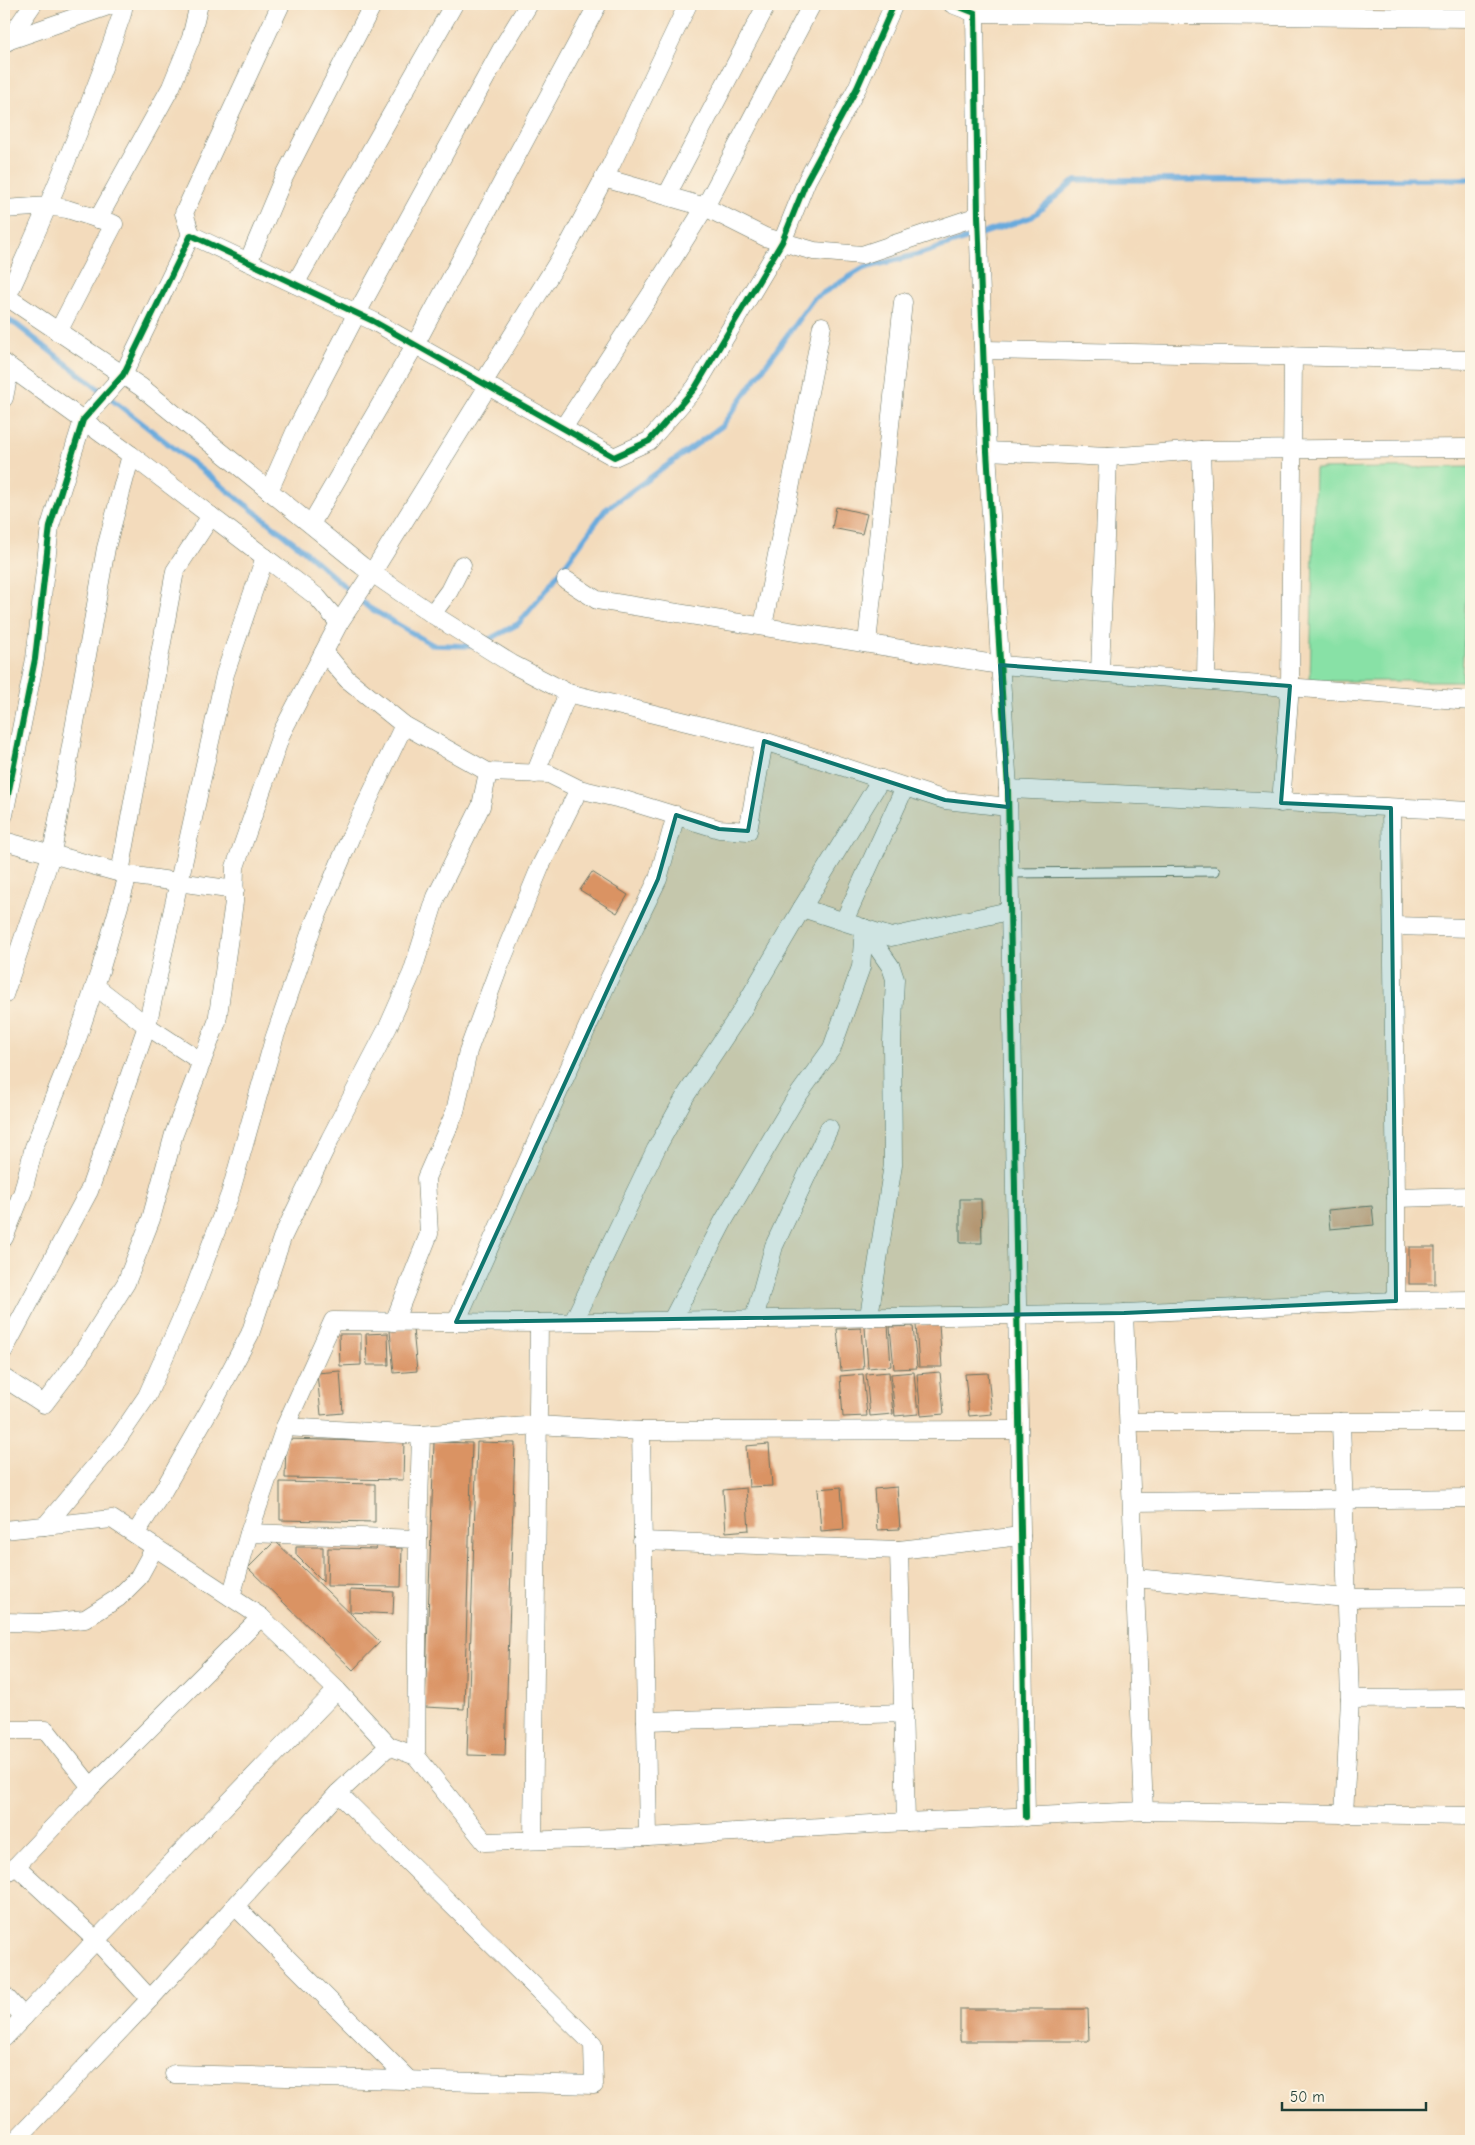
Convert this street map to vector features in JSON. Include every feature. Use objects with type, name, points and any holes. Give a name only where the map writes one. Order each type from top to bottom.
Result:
[{"type":"street","points":[[5,42],[33,4]]},
{"type":"street","points":[[5,42],[114,4]]},
{"type":"street","points":[[124,4],[97,89],[49,206],[5,296],[141,387],[372,573],[432,614],[512,664],[568,693],[764,741],[945,800],[1008,807]]},
{"type":"street","points":[[98,219],[171,87],[191,38],[199,4]]},
{"type":"street","points":[[4,815],[35,659],[50,526],[83,420],[123,375],[191,235],[184,214],[281,4]]},
{"type":"street","points":[[248,262],[283,178],[373,4]]},
{"type":"street","points":[[295,284],[454,4]]},
{"type":"street","points":[[269,491],[295,432],[357,313],[528,4]]},
{"type":"street","points":[[310,524],[415,345],[598,4]]},
{"type":"street","points":[[4,1378],[44,1404],[79,1358],[126,1283],[151,1219],[174,1134],[218,1022],[235,890],[236,868],[282,732],[339,624],[372,573],[569,244],[604,178],[688,4]]},
{"type":"street","points":[[667,194],[768,4]]},
{"type":"street","points":[[563,428],[651,294],[705,206],[812,4]]},
{"type":"street","points":[[191,235],[357,313],[614,457],[649,441],[695,388],[782,242],[807,180],[858,88],[894,4]]},
{"type":"street","points":[[952,4],[976,8],[1453,11],[1471,18]]},
{"type":"street","points":[[976,8],[978,220],[987,451],[1008,789],[1026,1817]]},
{"type":"street","points":[[604,178],[705,206],[765,237],[814,251],[862,255],[978,220]]},
{"type":"street","points":[[4,209],[49,206],[114,224],[58,332]]},
{"type":"street","points":[[867,643],[903,302]]},
{"type":"street","points":[[763,626],[822,326]]},
{"type":"street","points":[[984,350],[1471,360]]},
{"type":"street","points":[[1281,803],[1290,686],[1293,356]]},
{"type":"street","points":[[4,398],[7,366]]},
{"type":"street","points":[[7,366],[131,455],[317,597],[339,624]]},
{"type":"street","points":[[987,451],[1108,457],[1201,450],[1471,448]]},
{"type":"street","points":[[1201,450],[1207,623],[1206,680]]},
{"type":"street","points":[[4,995],[52,853],[106,548],[131,455]]},
{"type":"street","points":[[1100,672],[1108,457]]},
{"type":"street","points":[[4,1238],[23,1192],[34,1147],[76,1045],[95,986],[124,874],[176,571],[211,516]]},
{"type":"street","points":[[4,1350],[89,1191],[147,1026],[225,674],[265,557]]},
{"type":"street","points":[[432,614],[449,591],[462,565]]},
{"type":"street","points":[[566,580],[597,600],[1000,665],[1471,700]]},
{"type":"street","points":[[324,652],[347,679],[404,725],[488,772],[549,774],[579,789],[625,800],[719,828],[748,831],[764,741]]},
{"type":"street","points":[[536,774],[568,693]]},
{"type":"street","points":[[45,1526],[117,1440],[147,1396],[194,1290],[230,1194],[274,1038],[312,928],[352,836],[404,725]]},
{"type":"street","points":[[135,1534],[212,1408],[250,1334],[282,1238],[330,1139],[388,1028],[412,973],[436,897],[481,806],[488,772]]},
{"type":"street","points":[[573,1322],[660,1141],[686,1095],[741,1012],[881,779]]},
{"type":"street","points":[[844,921],[905,787]]},
{"type":"street","points":[[394,1322],[429,1234],[426,1178],[455,1112],[468,1051],[499,967],[541,865],[579,789]]},
{"type":"street","points":[[1008,789],[1471,812]]},
{"type":"street","points":[[1391,808],[1394,926],[1396,1301]]},
{"type":"street","points":[[456,1322],[608,982],[658,879],[676,815]]},
{"type":"street","points":[[4,841],[124,874],[235,890]]},
{"type":"street","points":[[802,908],[891,936],[1009,911]]},
{"type":"street","points":[[1394,926],[1471,928]]},
{"type":"street","points":[[864,928],[891,967],[895,979],[892,1042],[893,1165],[869,1316]]},
{"type":"street","points":[[672,1320],[724,1220],[789,1110],[832,1048],[861,967],[864,928]]},
{"type":"street","points":[[95,986],[147,1026],[202,1062]]},
{"type":"street","points":[[754,1319],[774,1246],[829,1128]]},
{"type":"street","points":[[1396,1198],[1471,1196]]},
{"type":"street","points":[[231,1597],[249,1533],[285,1426],[333,1321],[539,1323],[1016,1313],[1124,1313],[1396,1301],[1471,1300]]},
{"type":"street","points":[[1124,1313],[1130,1422],[1144,1811]]},
{"type":"street","points":[[533,1840],[539,1323]]},
{"type":"street","points":[[1130,1422],[1471,1422]]},
{"type":"street","points":[[1341,1422],[1350,1699],[1344,1815]]},
{"type":"street","points":[[285,1426],[421,1435],[537,1426],[641,1431],[1019,1430]]},
{"type":"street","points":[[641,1431],[648,1837]]},
{"type":"street","points":[[416,1756],[421,1435]]},
{"type":"street","points":[[1133,1502],[1471,1498]]},
{"type":"street","points":[[4,1530],[112,1519],[262,1617],[337,1690],[389,1746],[416,1756],[485,1842],[648,1837],[1144,1811],[1471,1816]]},
{"type":"street","points":[[249,1533],[418,1539]]},
{"type":"street","points":[[642,1542],[899,1550],[1021,1536]]},
{"type":"street","points":[[4,1622],[44,1623],[85,1619],[118,1598],[138,1578],[155,1548]]},
{"type":"street","points":[[899,1550],[906,1822]]},
{"type":"street","points":[[1135,1578],[1346,1598],[1471,1597]]},
{"type":"street","points":[[150,1999],[96,1940],[10,1870],[90,1787],[262,1617]]},
{"type":"street","points":[[4,2038],[337,1690]]},
{"type":"street","points":[[1350,1699],[1471,1698]]},
{"type":"street","points":[[646,1721],[904,1713]]},
{"type":"street","points":[[4,1730],[46,1730],[90,1787]]},
{"type":"street","points":[[15,2141],[150,1999],[338,1794],[389,1746]]},
{"type":"street","points":[[174,2074],[594,2085],[593,2044],[338,1794]]},
{"type":"street","points":[[236,1906],[410,2080]]},
{"type":"street","points":[[4,1995],[24,2017]]},
{"type":"lane","points":[[1009,873],[1215,871]]},
{"type":"highlighted area","points":[[1000,665],[1290,686],[1281,803],[1391,808],[1396,1301],[1124,1313],[456,1322],[658,879],[676,815],[719,829],[748,831],[764,741],[945,800],[1008,807]]},
{"type":"green space","points":[[1471,467],[1462,681],[1310,681],[1315,469]]},
{"type":"building","points":[[836,507],[867,514],[862,534],[832,528]]},
{"type":"building","points":[[592,872],[628,895],[617,913],[580,890]]},
{"type":"building","points":[[960,1199],[981,1199],[982,1243],[960,1243]]},
{"type":"building","points":[[1372,1206],[1374,1225],[1330,1229],[1328,1210]]},
{"type":"building","points":[[1409,1247],[1435,1247],[1435,1284],[1409,1284]]},
{"type":"building","points":[[939,1324],[942,1367],[919,1367],[916,1325]]},
{"type":"building","points":[[888,1325],[891,1366],[868,1368],[865,1327]]},
{"type":"building","points":[[913,1326],[917,1368],[894,1369],[890,1327]]},
{"type":"building","points":[[861,1328],[864,1369],[841,1371],[837,1329]]},
{"type":"building","points":[[413,1329],[417,1371],[394,1373],[390,1331]]},
{"type":"building","points":[[388,1333],[389,1365],[367,1365],[366,1334]]},
{"type":"building","points":[[339,1334],[361,1334],[361,1365],[340,1366]]},
{"type":"building","points":[[340,1371],[343,1413],[321,1415],[317,1373]]},
{"type":"building","points":[[889,1372],[893,1414],[870,1416],[866,1374]]},
{"type":"building","points":[[914,1372],[918,1414],[895,1416],[891,1374]]},
{"type":"building","points":[[940,1372],[944,1414],[921,1416],[917,1374]]},
{"type":"building","points":[[988,1373],[992,1414],[969,1416],[965,1374]]},
{"type":"building","points":[[863,1374],[867,1416],[843,1417],[840,1376]]},
{"type":"building","points":[[286,1439],[404,1442],[403,1480],[285,1478]]},
{"type":"building","points":[[434,1442],[472,1443],[464,1709],[425,1707]]},
{"type":"building","points":[[477,1442],[515,1443],[505,1756],[467,1755]]},
{"type":"building","points":[[769,1444],[772,1486],[749,1487],[746,1446]]},
{"type":"building","points":[[280,1482],[375,1484],[375,1522],[280,1520]]},
{"type":"building","points":[[841,1487],[844,1529],[821,1531],[818,1489]]},
{"type":"building","points":[[897,1487],[900,1529],[877,1530],[874,1489]]},
{"type":"building","points":[[746,1488],[749,1530],[726,1532],[723,1490]]},
{"type":"building","points":[[275,1541],[380,1642],[353,1670],[248,1568]]},
{"type":"building","points":[[375,1542],[389,1542],[389,1548],[402,1548],[401,1587],[327,1586],[328,1548],[376,1549]]},
{"type":"building","points":[[296,1547],[323,1547],[323,1582],[296,1555]]},
{"type":"building","points":[[350,1590],[394,1592],[393,1614],[350,1612]]},
{"type":"building","points":[[960,2009],[1088,2009],[1089,2041],[960,2041]]},
{"type":"waterway","points":[[482,643],[518,624],[549,587],[605,510],[722,426],[813,299],[864,268],[923,253],[1032,217],[1075,180],[1471,179]]},
{"type":"waterway","points":[[4,318],[17,325],[301,548],[368,607],[433,645],[474,646]]},
{"type":"cycle path","points":[[4,815],[35,659],[50,526],[83,420],[123,375],[191,235],[373,321],[614,457],[649,441],[695,388],[782,242],[807,180],[857,88],[894,4]]},
{"type":"cycle path","points":[[952,4],[975,13],[978,216],[987,451],[1008,789],[1026,1817]]}]
